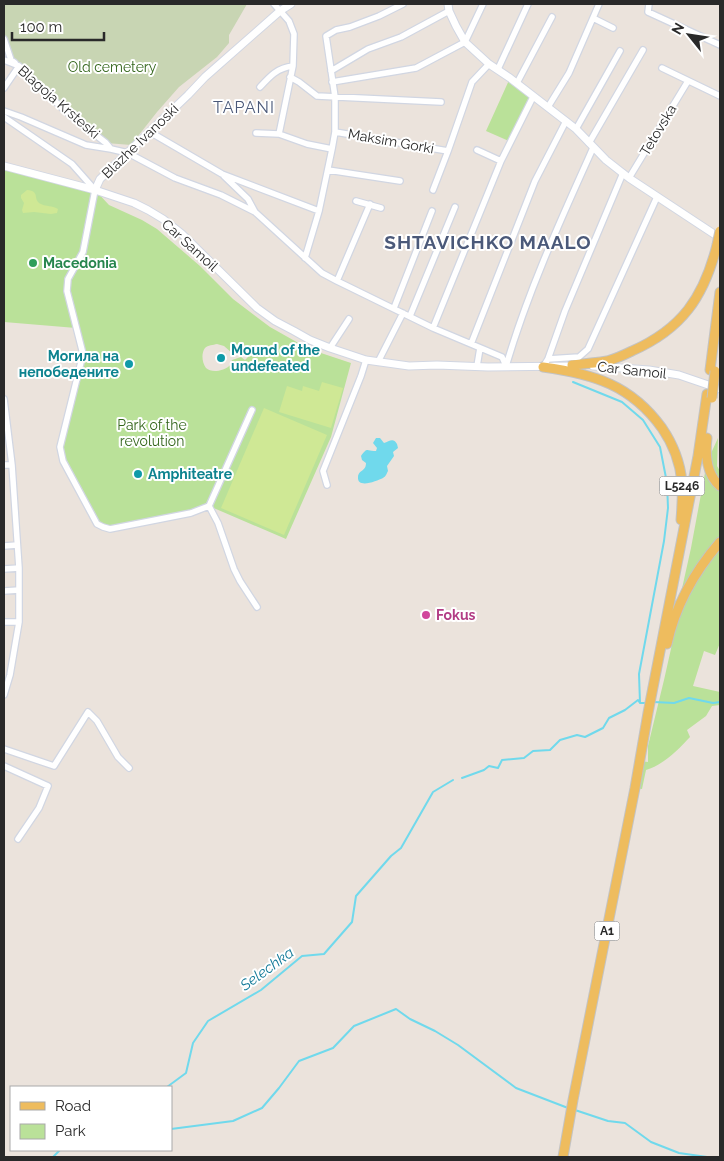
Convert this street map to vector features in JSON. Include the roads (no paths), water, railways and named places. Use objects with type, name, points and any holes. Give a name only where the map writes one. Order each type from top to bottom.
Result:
[{"type":"main road","name":"L5246","points":[[572,365],[607,361],[637,349],[658,338],[686,313],[696,300],[707,278],[719,242],[717,232]]},
{"type":"main road","points":[[656,684],[710,396],[720,292]]},
{"type":"main road","points":[[713,371],[720,335]]},
{"type":"main road","name":"L5246","points":[[546,363],[596,378],[614,385],[627,393],[651,414],[666,435],[677,458],[682,482],[681,522],[660,628],[656,684]]},
{"type":"main road","name":"L5246","points":[[710,396],[706,449],[707,462],[711,474],[720,486]]},
{"type":"main road","name":"L5246","points":[[640,761],[656,684],[677,611],[698,570],[720,542]]},
{"type":"main road","name":"A1","points":[[563,1157],[640,761]]},
{"type":"street","points":[[274,4],[289,21],[294,34],[293,66],[279,134]]},
{"type":"street","name":"Blazhe Ivanoski","points":[[209,506],[190,513],[110,529],[96,524],[63,461],[60,447],[83,354],[67,291],[68,279],[83,252],[95,190],[100,179],[205,77],[280,11],[291,4]]},
{"type":"street","name":"Maksim Gorki","points":[[305,258],[319,211],[335,132],[335,96],[326,36],[336,30],[379,16],[402,4]]},
{"type":"street","points":[[332,82],[416,68],[466,42],[483,4]]},
{"type":"street","points":[[498,70],[528,4]]},
{"type":"street","points":[[548,107],[569,73],[599,4]]},
{"type":"street","points":[[649,4],[648,12],[720,45]]},
{"type":"street","points":[[331,71],[368,49],[401,37],[449,7],[456,26],[466,42],[489,64],[576,129],[606,160],[626,176],[657,198],[717,232]]},
{"type":"street","points":[[517,84],[552,16]]},
{"type":"street","points":[[593,18],[613,28]]},
{"type":"street","points":[[4,39],[11,60],[19,66]]},
{"type":"street","points":[[506,366],[516,332],[550,243],[591,145],[643,50]]},
{"type":"street","points":[[576,129],[620,51]]},
{"type":"street","name":"Blagoja Krsteski","points":[[4,60],[19,66],[64,110],[111,149]]},
{"type":"street","name":"Maksim Gorki","points":[[433,190],[472,82],[489,64]]},
{"type":"street","points":[[4,66],[19,66]]},
{"type":"street","points":[[4,88],[19,66]]},
{"type":"street","points":[[260,87],[271,74],[283,68],[293,66]]},
{"type":"street","points":[[662,68],[720,96]]},
{"type":"street","points":[[290,77],[317,96],[441,102]]},
{"type":"street","name":"Tetovska","points":[[546,363],[565,311],[626,176],[688,81]]},
{"type":"street","points":[[433,328],[501,161],[533,97]]},
{"type":"street","points":[[4,112],[21,117],[86,145],[128,153],[175,178],[221,195],[255,212],[322,273],[433,328],[502,357],[506,366]]},
{"type":"street","points":[[4,118],[72,164],[95,190]]},
{"type":"street","points":[[471,344],[535,181],[566,121]]},
{"type":"street","points":[[150,132],[222,174],[319,211]]},
{"type":"street","name":"Maksim Gorki","points":[[335,132],[448,151]]},
{"type":"street","name":"Maksim Gorki","points":[[256,133],[279,134],[332,150]]},
{"type":"street","points":[[477,150],[501,161]]},
{"type":"street","name":"Car Samoil","points":[[4,166],[95,190],[134,203],[163,219],[182,234],[257,308],[275,321],[310,340],[330,348],[366,360],[408,366],[506,366],[546,363]]},
{"type":"street","points":[[328,170],[400,181]]},
{"type":"street","points":[[222,174],[248,199],[255,212]]},
{"type":"street","points":[[546,363],[580,357],[588,349],[657,198]]},
{"type":"street","points":[[356,200],[381,208]]},
{"type":"street","points":[[337,281],[370,204]]},
{"type":"street","points":[[410,316],[455,207]]},
{"type":"street","points":[[394,308],[432,211]]},
{"type":"street","points":[[378,362],[404,313]]},
{"type":"street","points":[[330,348],[349,319]]},
{"type":"street","points":[[476,366],[480,348]]},
{"type":"street","points":[[327,485],[323,471],[366,360]]},
{"type":"street","name":"L5246","points":[[546,363],[572,365]]},
{"type":"street","name":"Car Samoil","points":[[572,365],[650,370],[679,375],[720,389]]},
{"type":"street","points":[[4,399],[12,465],[19,568],[19,622],[4,695]]},
{"type":"street","points":[[252,410],[209,506],[218,523],[234,569],[257,607]]},
{"type":"street","points":[[4,466],[12,465]]},
{"type":"street","points":[[4,546],[17,545]]},
{"type":"street","points":[[4,568],[19,568]]},
{"type":"street","points":[[4,591],[19,590]]},
{"type":"street","points":[[4,622],[19,622]]},
{"type":"street","points":[[4,749],[54,766],[88,712],[97,721],[118,757],[129,768]]},
{"type":"street","points":[[4,766],[48,786],[39,808],[18,839]]},
{"type":"water","points":[[376,438],[380,438],[384,443],[394,441],[398,448],[393,452],[394,456],[387,466],[388,471],[385,477],[372,482],[361,483],[358,477],[365,468],[366,463],[362,460],[361,456],[366,450],[376,451],[377,448],[373,443]]},
{"type":"waterway","points":[[573,382],[622,402],[643,420],[660,447],[667,483],[668,508],[664,541],[639,674],[640,703]]},
{"type":"waterway","name":"Selechka","points":[[654,702],[674,703],[689,698],[713,703],[720,702]]},
{"type":"waterway","name":"Selechka","points":[[462,778],[484,770],[489,766],[498,768],[502,760],[524,758],[533,751],[550,750],[560,740],[577,735],[585,737],[603,728],[609,718],[625,710],[638,700],[640,703],[647,703]]},
{"type":"waterway","name":"Selechka","points":[[168,1086],[186,1073],[193,1043],[208,1021],[261,990],[302,956],[324,954],[352,922],[356,896],[391,856],[401,848],[433,792],[453,780]]},
{"type":"waterway","points":[[172,1129],[233,1121],[262,1108],[299,1061],[333,1048],[354,1026],[396,1009],[410,1019],[458,1045],[516,1088],[568,1108]]},
{"type":"waterway","points":[[575,1110],[608,1121],[625,1123],[651,1142],[679,1153],[707,1157]]},
{"type":"waterway","name":"Selechka","points":[[53,1157],[59,1151]]},
{"type":"place","name":"Macedonia","points":[[33,263]]},
{"type":"place","name":"Mound of the undefeated","points":[[221,358]]},
{"type":"place","name":"Могила на непобедените","points":[[129,364]]},
{"type":"place","name":"Amphiteatre","points":[[138,474]]},
{"type":"place","name":"Fokus","points":[[426,615]]},
{"type":"district","name":"TAPANI","points":[[244,107]]},
{"type":"district","name":"SHTAVICHKO MAALO","points":[[488,242]]},
{"type":"park label","name":"Old cemetery","points":[[112,67]]},
{"type":"park label","name":"Park of the revolution","points":[[152,434]]}]
